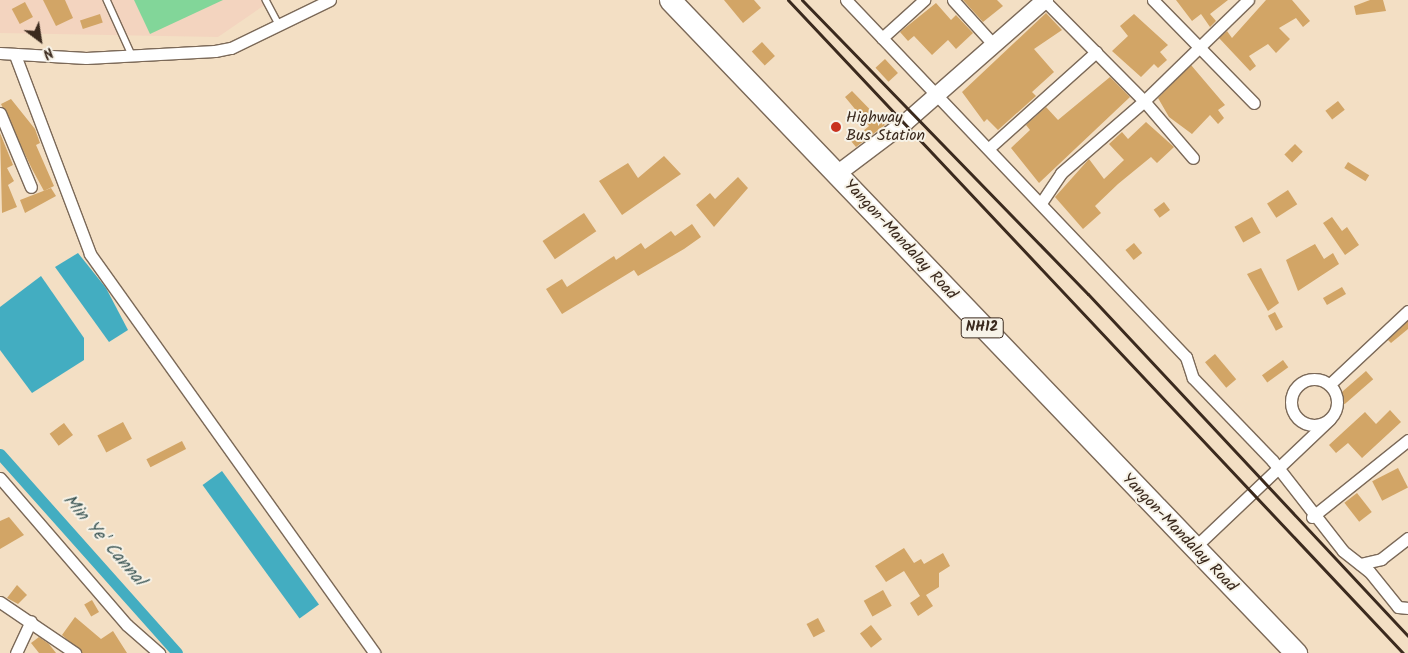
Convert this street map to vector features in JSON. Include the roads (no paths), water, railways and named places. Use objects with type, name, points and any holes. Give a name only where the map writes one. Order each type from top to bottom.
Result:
[{"type":"highway","name":"Yangon-Mandalay Road","points":[[670,0],[1296,653]]},
{"type":"street","points":[[0,53],[15,55],[134,57],[231,48],[330,0]]},
{"type":"street","points":[[846,0],[1186,357],[1193,378],[1276,468],[1312,516],[1360,564],[1398,607],[1408,608]]},
{"type":"street","points":[[882,38],[924,0]]},
{"type":"street","points":[[953,0],[994,45]]},
{"type":"street","points":[[837,174],[937,94],[1045,0],[1144,101],[1193,158]]},
{"type":"street","points":[[1153,0],[1254,102]]},
{"type":"street","points":[[1041,203],[1061,173],[1144,101],[1248,0]]},
{"type":"street","points":[[989,148],[1096,52]]},
{"type":"street","points":[[15,55],[90,254],[375,653]]},
{"type":"street","points":[[0,114],[31,187]]},
{"type":"street","points":[[1330,384],[1408,311]]},
{"type":"street","points":[[1194,548],[1330,418],[1337,398],[1330,384],[1315,379],[1300,383],[1291,404],[1297,417],[1309,424],[1330,418]]},
{"type":"street","points":[[1312,516],[1408,440]]},
{"type":"street","points":[[0,478],[127,624],[159,653]]},
{"type":"street","points":[[1360,564],[1382,559],[1408,538]]},
{"type":"street","points":[[0,602],[76,653]]},
{"type":"street","points":[[16,653],[31,621]]},
{"type":"lane","points":[[107,0],[134,57]]},
{"type":"lane","points":[[266,0],[279,24]]},
{"type":"water","points":[[78,253],[106,288],[128,330],[109,342],[55,267]]},
{"type":"water","points":[[41,276],[84,338],[84,360],[32,393],[0,350],[0,307]]},
{"type":"water","points":[[222,471],[319,604],[300,619],[203,485]]},
{"type":"waterway","name":"Min Ye' Cannal","points":[[0,454],[177,653]]},
{"type":"railway","points":[[788,0],[1403,653]]},
{"type":"railway","points":[[802,0],[1088,294],[1408,636]]},
{"type":"place","name":"Highway Bus Station","points":[[836,127]]}]
